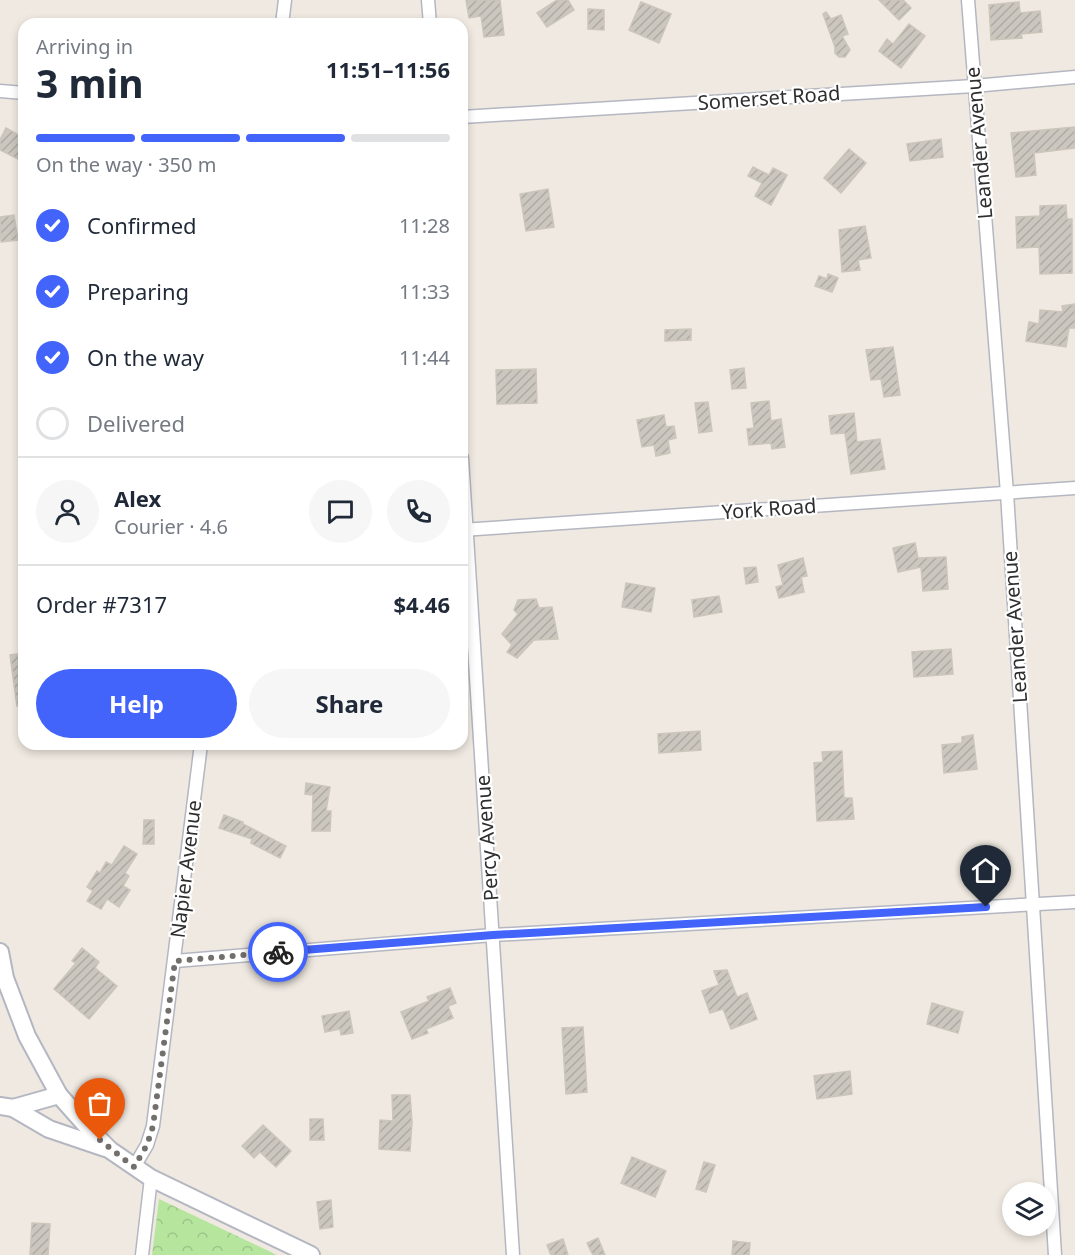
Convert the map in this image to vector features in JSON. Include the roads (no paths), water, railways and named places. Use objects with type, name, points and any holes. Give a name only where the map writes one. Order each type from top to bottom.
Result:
[{"type":"main road","points":[[0,952],[5,978],[27,1036],[59,1095],[110,1150],[151,1178],[311,1255]]},
{"type":"main road","points":[[6,1107],[59,1095]]},
{"type":"main road","points":[[6,1107],[49,1129],[110,1150]]},
{"type":"street","points":[[283,18],[285,0]]},
{"type":"street","points":[[428,0],[430,18]]},
{"type":"street","name":"Leander Avenue","points":[[968,0],[1007,493],[1055,1255]]},
{"type":"street","name":"Somerset Road","points":[[468,117],[974,86],[1075,76]]},
{"type":"street","points":[[0,91],[18,92]]},
{"type":"street","name":"York Road","points":[[468,529],[1075,488]]},
{"type":"street","name":"Percy Avenue","points":[[468,572],[513,1255]]},
{"type":"street","name":"Napier Avenue","points":[[134,1167],[147,1145],[153,1126],[200,750]]},
{"type":"street","points":[[175,961],[493,935],[1075,902]]},
{"type":"street","points":[[142,1255],[151,1178]]}]
